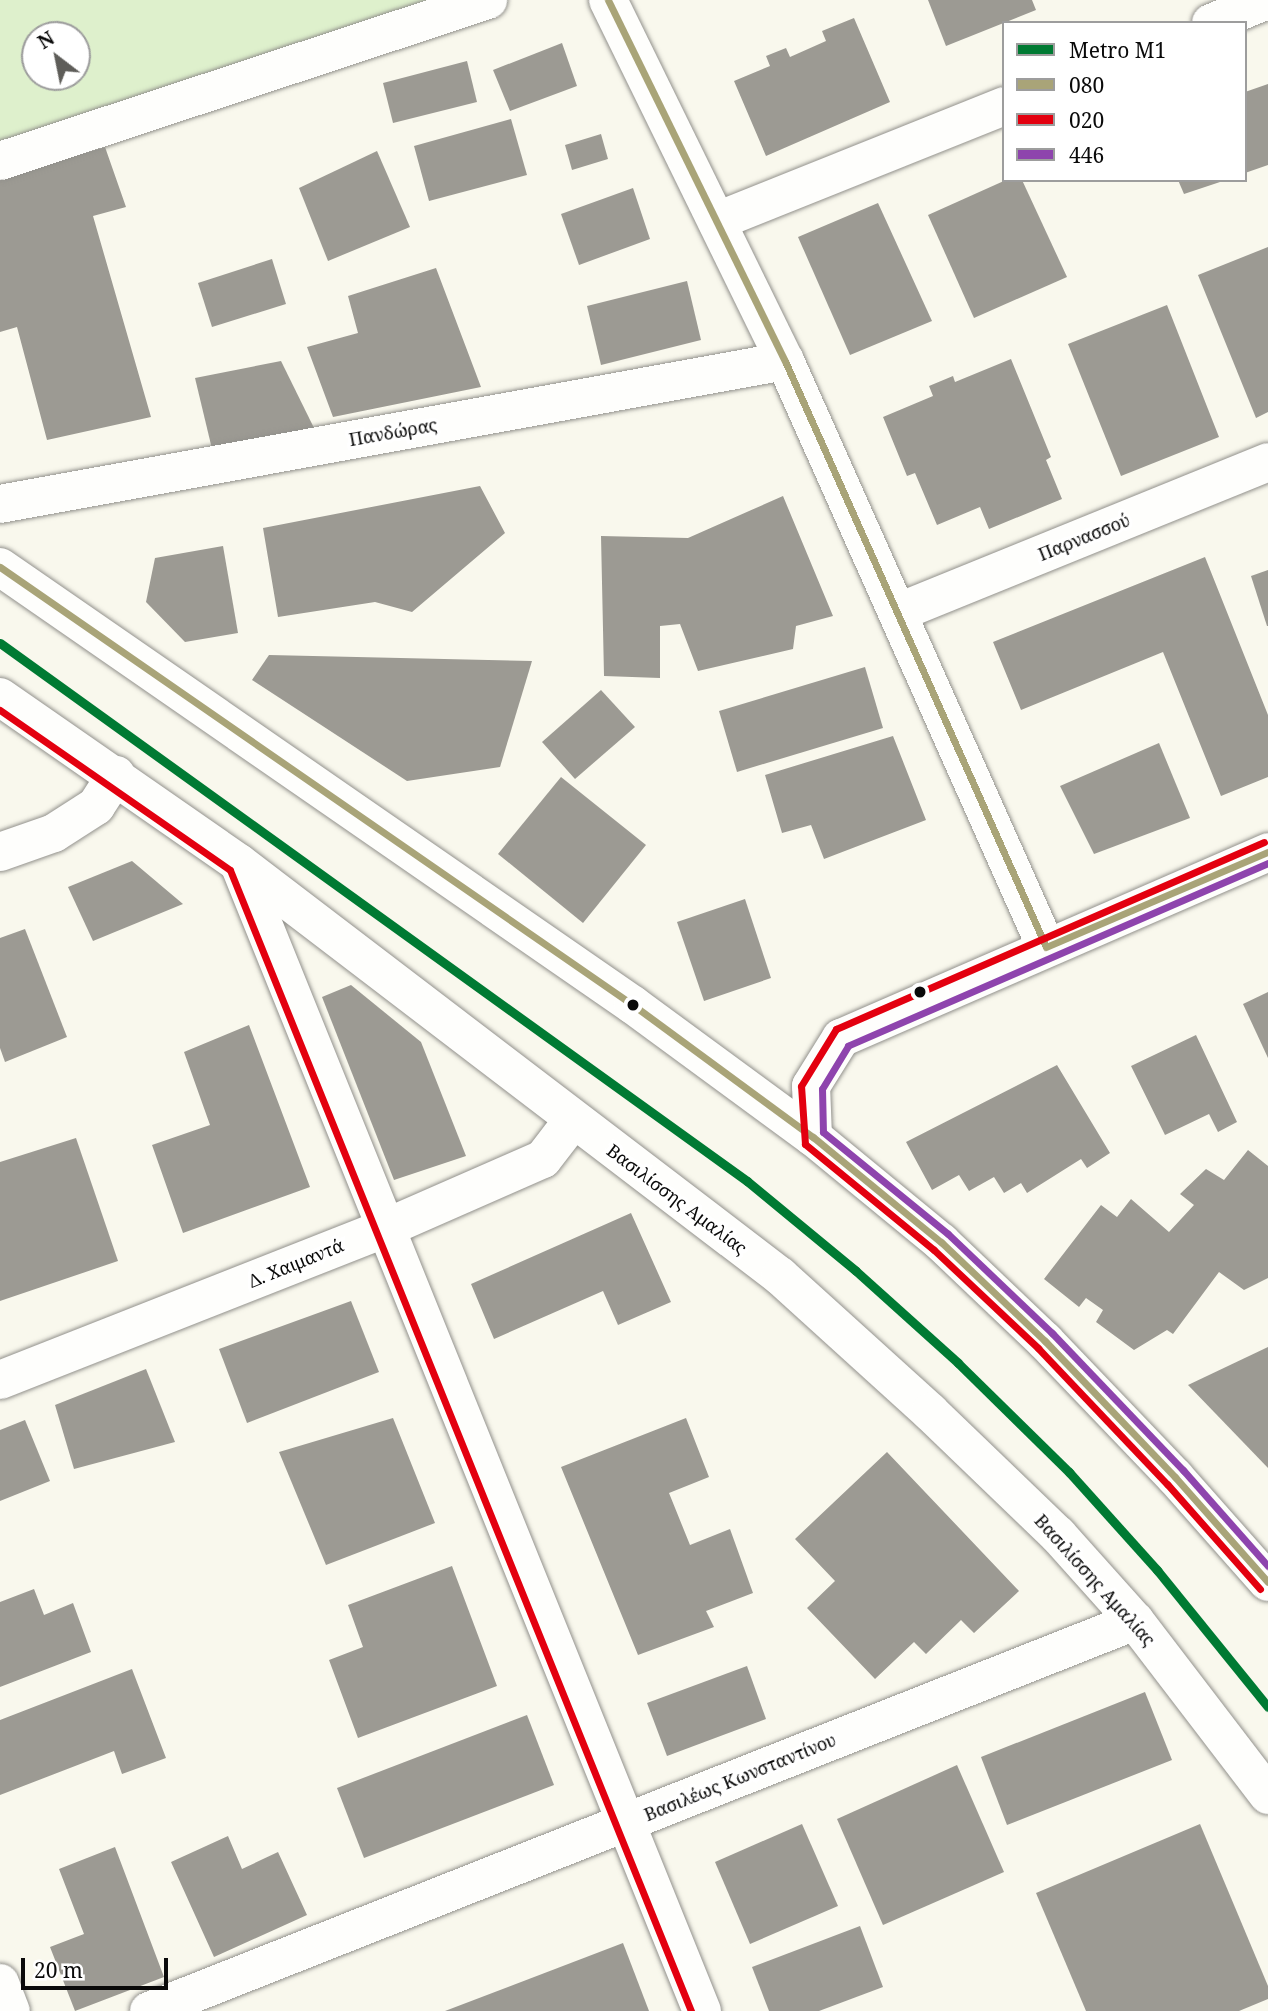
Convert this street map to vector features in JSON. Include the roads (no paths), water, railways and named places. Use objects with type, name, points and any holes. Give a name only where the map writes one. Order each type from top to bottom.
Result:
[{"type":"street","points":[[0,161],[488,0]]},
{"type":"street","points":[[608,0],[785,361],[1046,947]]},
{"type":"street","points":[[1216,21],[1268,0]]},
{"type":"street","points":[[717,221],[1002,107]]},
{"type":"street","name":"Πανδώρας","points":[[0,504],[785,361]]},
{"type":"street","name":"Παρνασσού","points":[[899,612],[1268,462]]},
{"type":"street","points":[[0,567],[633,1005],[813,1137],[941,1242],[1045,1341],[1175,1477],[1268,1582]]},
{"type":"street","name":"Βασιλίσσης Αμαλίας","points":[[0,697],[116,775],[239,863],[780,1276],[930,1412],[1048,1526],[1135,1621],[1268,1795]]},
{"type":"street","points":[[0,852],[54,833],[96,806],[116,775]]},
{"type":"street","points":[[813,1137],[811,1086],[841,1038],[1268,852]]},
{"type":"street","points":[[239,863],[702,2011]]},
{"type":"street","name":"Δ. Χαιμαντά","points":[[0,1380],[388,1227],[543,1159],[573,1120]]},
{"type":"street","name":"Βασιλέως Κωνσταντίνου","points":[[149,2011],[1135,1621]]},
{"type":"street","points":[[0,1983],[10,2011]]},
{"type":"metro line","name":"Μ1","points":[[0,643],[747,1181],[856,1271],[958,1363],[1069,1472],[1157,1570],[1268,1707]]}]
